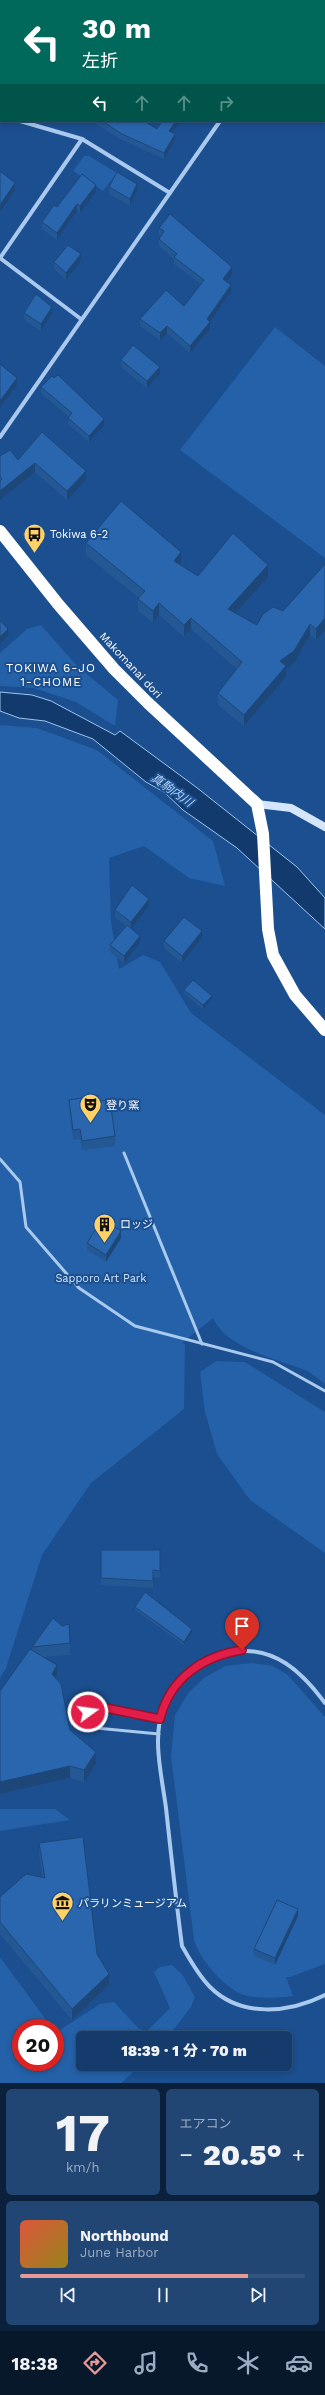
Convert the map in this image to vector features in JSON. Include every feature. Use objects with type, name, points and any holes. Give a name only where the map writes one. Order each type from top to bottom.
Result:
[{"type":"highway","name":"Makomanai dori","points":[[0,531],[58,604],[114,669],[148,703],[257,804]]},
{"type":"highway","points":[[257,804],[263,834],[268,929],[273,955],[295,995],[325,1030]]},
{"type":"main road","points":[[257,804],[291,808],[325,827]]},
{"type":"street","points":[[23,122],[82,139],[170,193]]},
{"type":"street","points":[[0,438],[81,319],[219,122]]},
{"type":"street","points":[[81,319],[0,258],[82,139]]},
{"type":"street","points":[[325,1702],[307,1679],[289,1664],[266,1654],[242,1650],[221,1654],[198,1664],[176,1686],[163,1708],[160,1719],[159,1734],[182,1946],[195,1968],[211,1988],[226,1998],[260,2010],[284,2009],[313,2001],[325,1995]]},
{"type":"lane","points":[[124,1153],[202,1344]]},
{"type":"lane","points":[[0,1159],[20,1182],[26,1227],[79,1288],[135,1326],[273,1362],[325,1391]]},
{"type":"lane","points":[[159,1734],[96,1728],[90,1724],[88,1712],[92,1707],[101,1707],[160,1719]]},
{"type":"green space","points":[[84,156],[89,156],[117,173],[103,191],[73,171]]},
{"type":"green space","points":[[275,327],[325,366],[325,558],[180,450]]},
{"type":"green space","points":[[41,625],[77,666],[118,700],[115,726],[76,702],[34,688],[0,686],[0,653],[27,629]]},
{"type":"green space","name":"Sapporo Art Park","points":[[0,725],[37,728],[97,750],[213,841],[225,886],[189,878],[144,846],[109,858],[111,922],[119,969],[143,955],[160,962],[191,1013],[325,1115],[325,1384],[305,1370],[267,1357],[240,1345],[220,1328],[213,1318],[182,1343],[185,1344],[184,1409],[91,1483],[42,1555],[6,1668],[0,1678]]},
{"type":"green space","points":[[216,1361],[245,1362],[325,1412],[325,1553],[250,1500],[217,1454],[205,1412],[200,1372]]},
{"type":"green space","points":[[252,1663],[273,1666],[288,1675],[325,1717],[325,1964],[290,1977],[286,1977],[293,1996],[287,1997],[257,1997],[243,1995],[237,1992],[217,1976],[205,1962],[197,1947],[194,1940],[171,1756],[175,1715],[189,1692],[204,1678],[225,1666]]},
{"type":"green space","points":[[0,1809],[55,1809],[70,1820],[0,1831]]},
{"type":"green space","points":[[0,1957],[45,2019],[12,2019],[12,2071],[64,2071],[64,2027],[100,2004],[114,2002],[139,2029],[147,2031],[76,2031],[76,2071],[134,2071],[121,2083],[0,2083]]},
{"type":"green space","points":[[172,1965],[182,1974],[195,1997],[191,2007],[172,2031],[147,2031],[170,2008],[154,1972],[160,1967]]},
{"type":"water","name":"真駒内川","points":[[0,692],[32,695],[51,701],[115,735],[120,731],[196,787],[297,867],[325,898],[325,929],[237,848],[183,810],[164,792],[146,782],[93,739],[45,721],[19,718],[0,711]]},
{"type":"building","points":[[104,122],[146,122],[157,129],[161,122],[175,122],[169,131],[175,134],[164,153],[122,134]]},
{"type":"building","points":[[0,171],[15,183],[0,205]]},
{"type":"building","points":[[117,172],[137,184],[130,199],[109,187]]},
{"type":"building","points":[[82,174],[96,185],[80,206],[77,204],[57,233],[42,222],[54,205],[57,207]]},
{"type":"building","points":[[170,214],[232,267],[223,279],[231,285],[207,319],[210,322],[190,346],[167,326],[160,333],[140,319],[166,290],[184,306],[204,280],[174,257],[177,254],[159,239],[164,231],[159,228]]},
{"type":"building","points":[[68,245],[81,254],[66,273],[54,262]]},
{"type":"building","points":[[36,294],[52,307],[41,324],[24,313]]},
{"type":"building","points":[[133,345],[160,367],[147,381],[121,360]]},
{"type":"building","points":[[0,364],[17,378],[0,401]]},
{"type":"building","points":[[58,375],[104,419],[89,436],[68,418],[72,413],[41,387],[52,376],[54,378]]},
{"type":"building","points":[[42,432],[86,471],[67,491],[35,463],[0,491],[0,481],[2,479],[0,476],[0,456],[10,450],[18,460]]},
{"type":"building","points":[[121,501],[181,552],[174,561],[198,576],[233,533],[268,565],[228,609],[257,625],[263,614],[273,607],[283,611],[325,564],[325,618],[316,629],[310,624],[294,651],[280,661],[286,666],[244,715],[218,693],[242,662],[191,618],[184,625],[159,603],[153,611],[138,599],[145,591],[86,543]]},
{"type":"building","points":[[0,620],[8,629],[0,637]]},
{"type":"building","points":[[132,885],[149,899],[131,922],[115,910]]},
{"type":"building","points":[[184,917],[202,931],[182,956],[164,941]]},
{"type":"building","points":[[127,925],[140,936],[124,956],[110,945]]},
{"type":"building","points":[[193,980],[212,996],[203,1005],[184,990]]},
{"type":"building","name":"登り窯","points":[[98,1095],[98,1101],[110,1100],[115,1136],[82,1141],[80,1129],[73,1130],[69,1100]]},
{"type":"building","name":"ロッジ","points":[[102,1219],[121,1231],[106,1255],[87,1243]]},
{"type":"building","points":[[101,1550],[160,1550],[160,1571],[153,1570],[153,1581],[101,1578]]},
{"type":"building","points":[[145,1592],[192,1629],[184,1642],[135,1607]]},
{"type":"building","points":[[53,1618],[62,1626],[69,1624],[70,1643],[32,1647]]},
{"type":"building","points":[[30,1649],[57,1665],[52,1674],[61,1684],[70,1730],[96,1752],[84,1770],[70,1766],[0,1782],[0,1691]]},
{"type":"building","points":[[83,1837],[97,1954],[109,1974],[72,2009],[0,1922],[0,1897],[26,1874],[45,1878],[39,1843]]},
{"type":"building","points":[[277,1900],[298,1909],[275,1958],[254,1949]]},
{"type":"place","name":"Tokiwa 6-2","points":[[34,554]]},
{"type":"place","name":"登り窯","points":[[91,1124]]},
{"type":"place","name":"ロッジ","points":[[104,1244]]},
{"type":"place","name":"パラリンミュージアム","points":[[63,1922]]},
{"type":"district","name":"TOKIWA 6-JO 1-CHOME","points":[[51,675]]},
{"type":"route","points":[[88,1712],[92,1707],[101,1707],[160,1719],[163,1708],[176,1686],[198,1664],[221,1654],[242,1650]]}]
